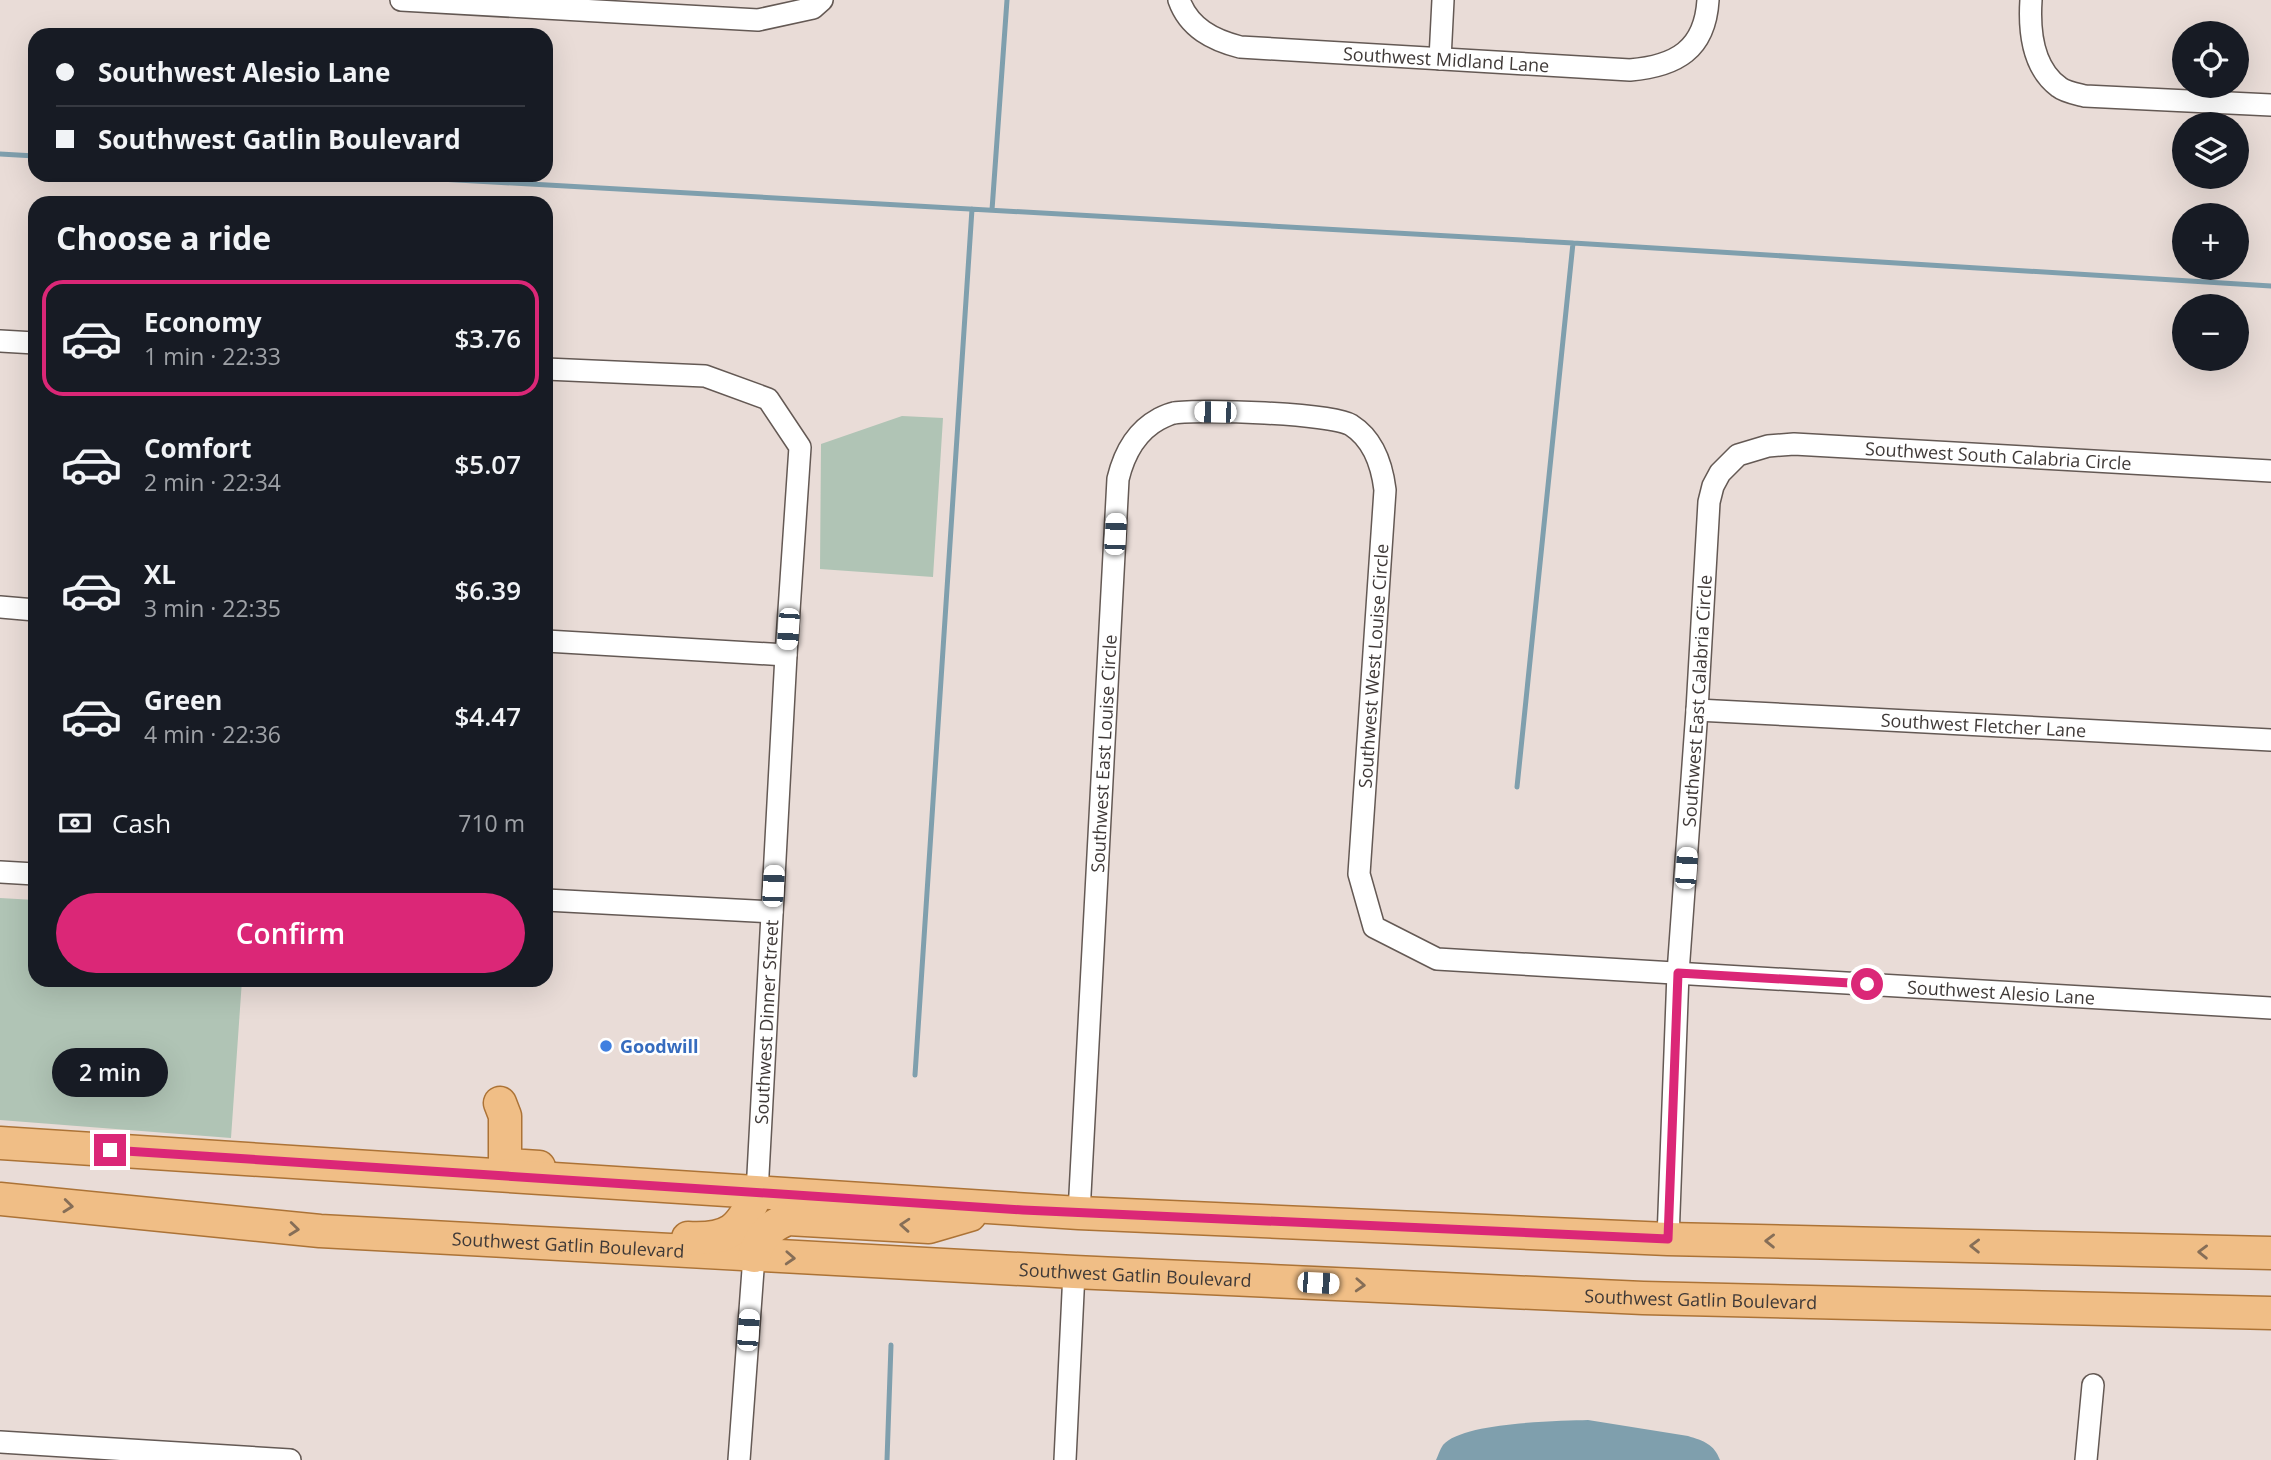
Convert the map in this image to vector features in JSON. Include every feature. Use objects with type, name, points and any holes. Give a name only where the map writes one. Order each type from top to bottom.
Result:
[{"type":"main road","points":[[467,1174],[485,1158],[490,1118],[500,1104],[505,1116],[504,1154],[509,1165],[650,1175],[695,1189]]},
{"type":"main road","points":[[0,1143],[1079,1213],[1668,1239],[2271,1254]]},
{"type":"main road","points":[[538,1244],[575,1232],[715,1239],[726,1235],[738,1225],[747,1215],[757,1193]]},
{"type":"main road","name":"Southwest Gatlin Boulevard","points":[[0,1199],[320,1231],[754,1256],[1653,1298],[2271,1313]]},
{"type":"main road","points":[[754,1256],[757,1245],[768,1228],[788,1219],[929,1227],[995,1208]]},
{"type":"street","points":[[401,0],[758,20],[817,4]]},
{"type":"street","points":[[1440,59],[1443,0]]},
{"type":"street","points":[[2031,0],[2031,35],[2040,65],[2060,89],[2085,96],[2271,105]]},
{"type":"street","name":"Southwest Midland Lane","points":[[1179,2],[1195,25],[1223,43],[1240,47],[1630,71],[1651,68],[1680,58],[1692,47],[1708,9]]},
{"type":"street","points":[[0,341],[28,343]]},
{"type":"street","name":"Southwest Dinner Street","points":[[553,369],[705,376],[768,399],[800,447],[757,1193]]},
{"type":"street","name":"Southwest West Louise Circle","points":[[1269,413],[1336,419],[1349,424],[1371,446],[1379,461],[1385,490],[1359,874],[1374,927],[1437,959]]},
{"type":"street","name":"Southwest East Louise Circle","points":[[1079,1213],[1118,480],[1123,458],[1144,429],[1171,414],[1269,413]]},
{"type":"street","name":"Southwest South Calabria Circle","points":[[1729,462],[1751,449],[1794,444],[2271,471]]},
{"type":"street","name":"Southwest East Calabria Circle","points":[[1668,1239],[1678,973],[1709,502],[1713,486],[1729,462]]},
{"type":"street","points":[[0,607],[28,609]]},
{"type":"street","points":[[553,641],[786,655]]},
{"type":"street","name":"Southwest Fletcher Lane","points":[[1697,710],[2271,740]]},
{"type":"street","points":[[0,872],[28,874]]},
{"type":"street","points":[[553,900],[772,912]]},
{"type":"street","name":"Southwest Alesio Lane","points":[[1437,959],[2271,1008]]},
{"type":"street","points":[[739,1460],[754,1256]]},
{"type":"street","points":[[1065,1460],[1074,1272]]},
{"type":"street","points":[[2086,1460],[2093,1385]]},
{"type":"street","points":[[0,1442],[290,1460]]},
{"type":"green space","points":[[902,416],[943,418],[933,577],[820,569],[821,444]]},
{"type":"green space","points":[[0,898],[28,900],[28,987],[242,987],[231,1138],[0,1120]]},
{"type":"water","points":[[1588,1420],[1688,1436],[1708,1444],[1720,1460],[1436,1460],[1443,1445],[1453,1437],[1469,1432],[1511,1424]]},
{"type":"waterway","points":[[992,210],[1007,0]]},
{"type":"waterway","points":[[0,154],[28,156]]},
{"type":"waterway","points":[[493,182],[1573,243],[2271,286]]},
{"type":"waterway","points":[[915,1075],[972,209]]},
{"type":"waterway","points":[[1517,787],[1573,243]]},
{"type":"waterway","points":[[887,1460],[891,1345]]},
{"type":"place","name":"Goodwill","points":[[606,1046]]},
{"type":"route","points":[[110,1150],[1023,1210],[1668,1239],[1678,973],[1867,984]]}]
